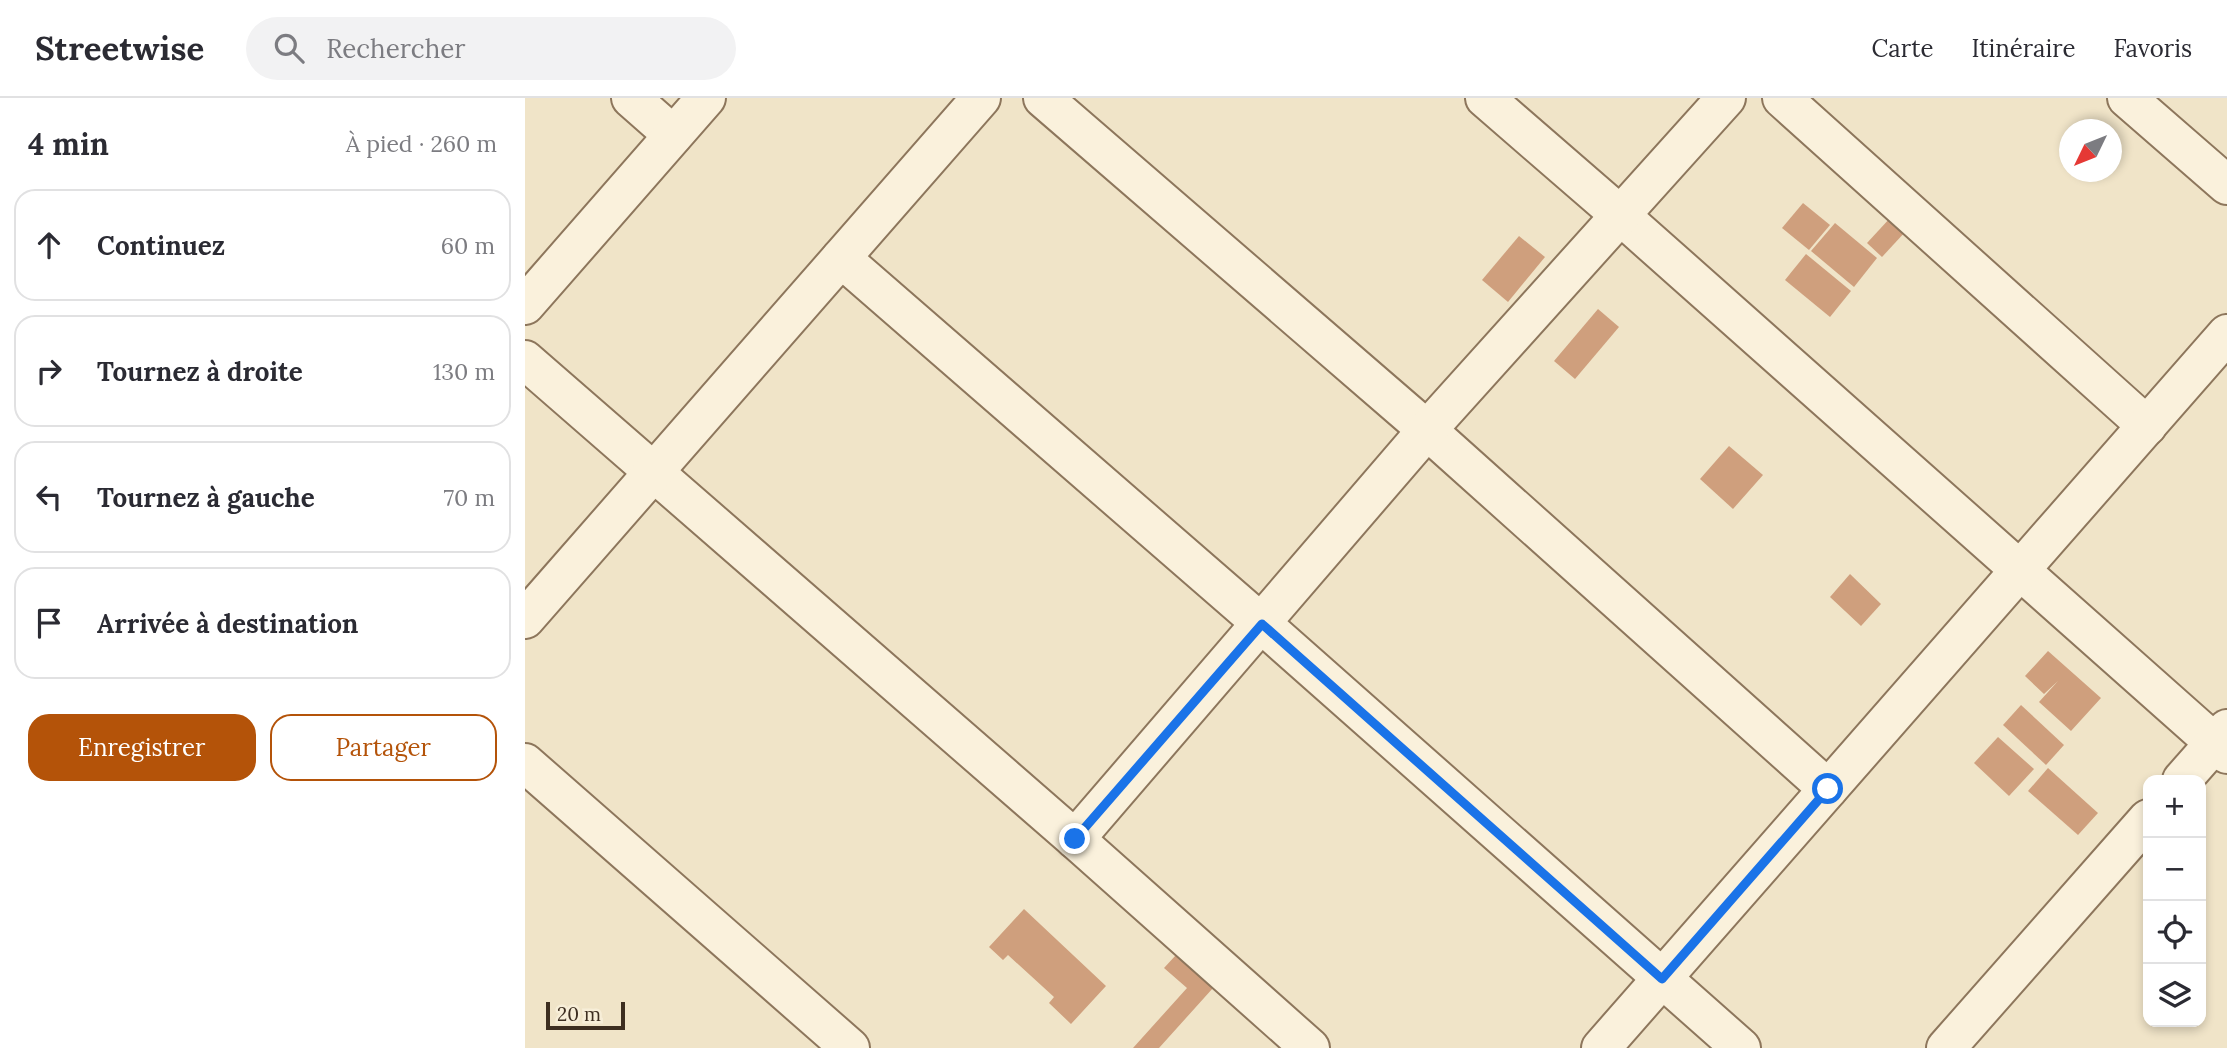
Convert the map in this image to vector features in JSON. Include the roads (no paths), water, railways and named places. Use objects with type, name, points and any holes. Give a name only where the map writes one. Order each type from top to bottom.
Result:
[{"type":"street","points":[[631,98],[673,135]]},
{"type":"street","points":[[525,305],[706,98]]},
{"type":"street","points":[[525,619],[980,98]]},
{"type":"street","points":[[1043,98],[1427,430],[1828,789]]},
{"type":"street","points":[[1485,98],[2019,571],[2223,742],[2187,775]]},
{"type":"street","points":[[1075,839],[1427,430],[1726,98]]},
{"type":"street","points":[[1782,98],[2147,426]]},
{"type":"street","points":[[2127,98],[2227,185]]},
{"type":"street","points":[[841,258],[1262,624],[1741,1048]]},
{"type":"street","points":[[1601,1048],[2227,334]]},
{"type":"street","points":[[525,360],[1075,839],[1310,1048]]},
{"type":"street","points":[[525,763],[850,1048]]},
{"type":"street","points":[[1947,1048],[2143,824]]}]
